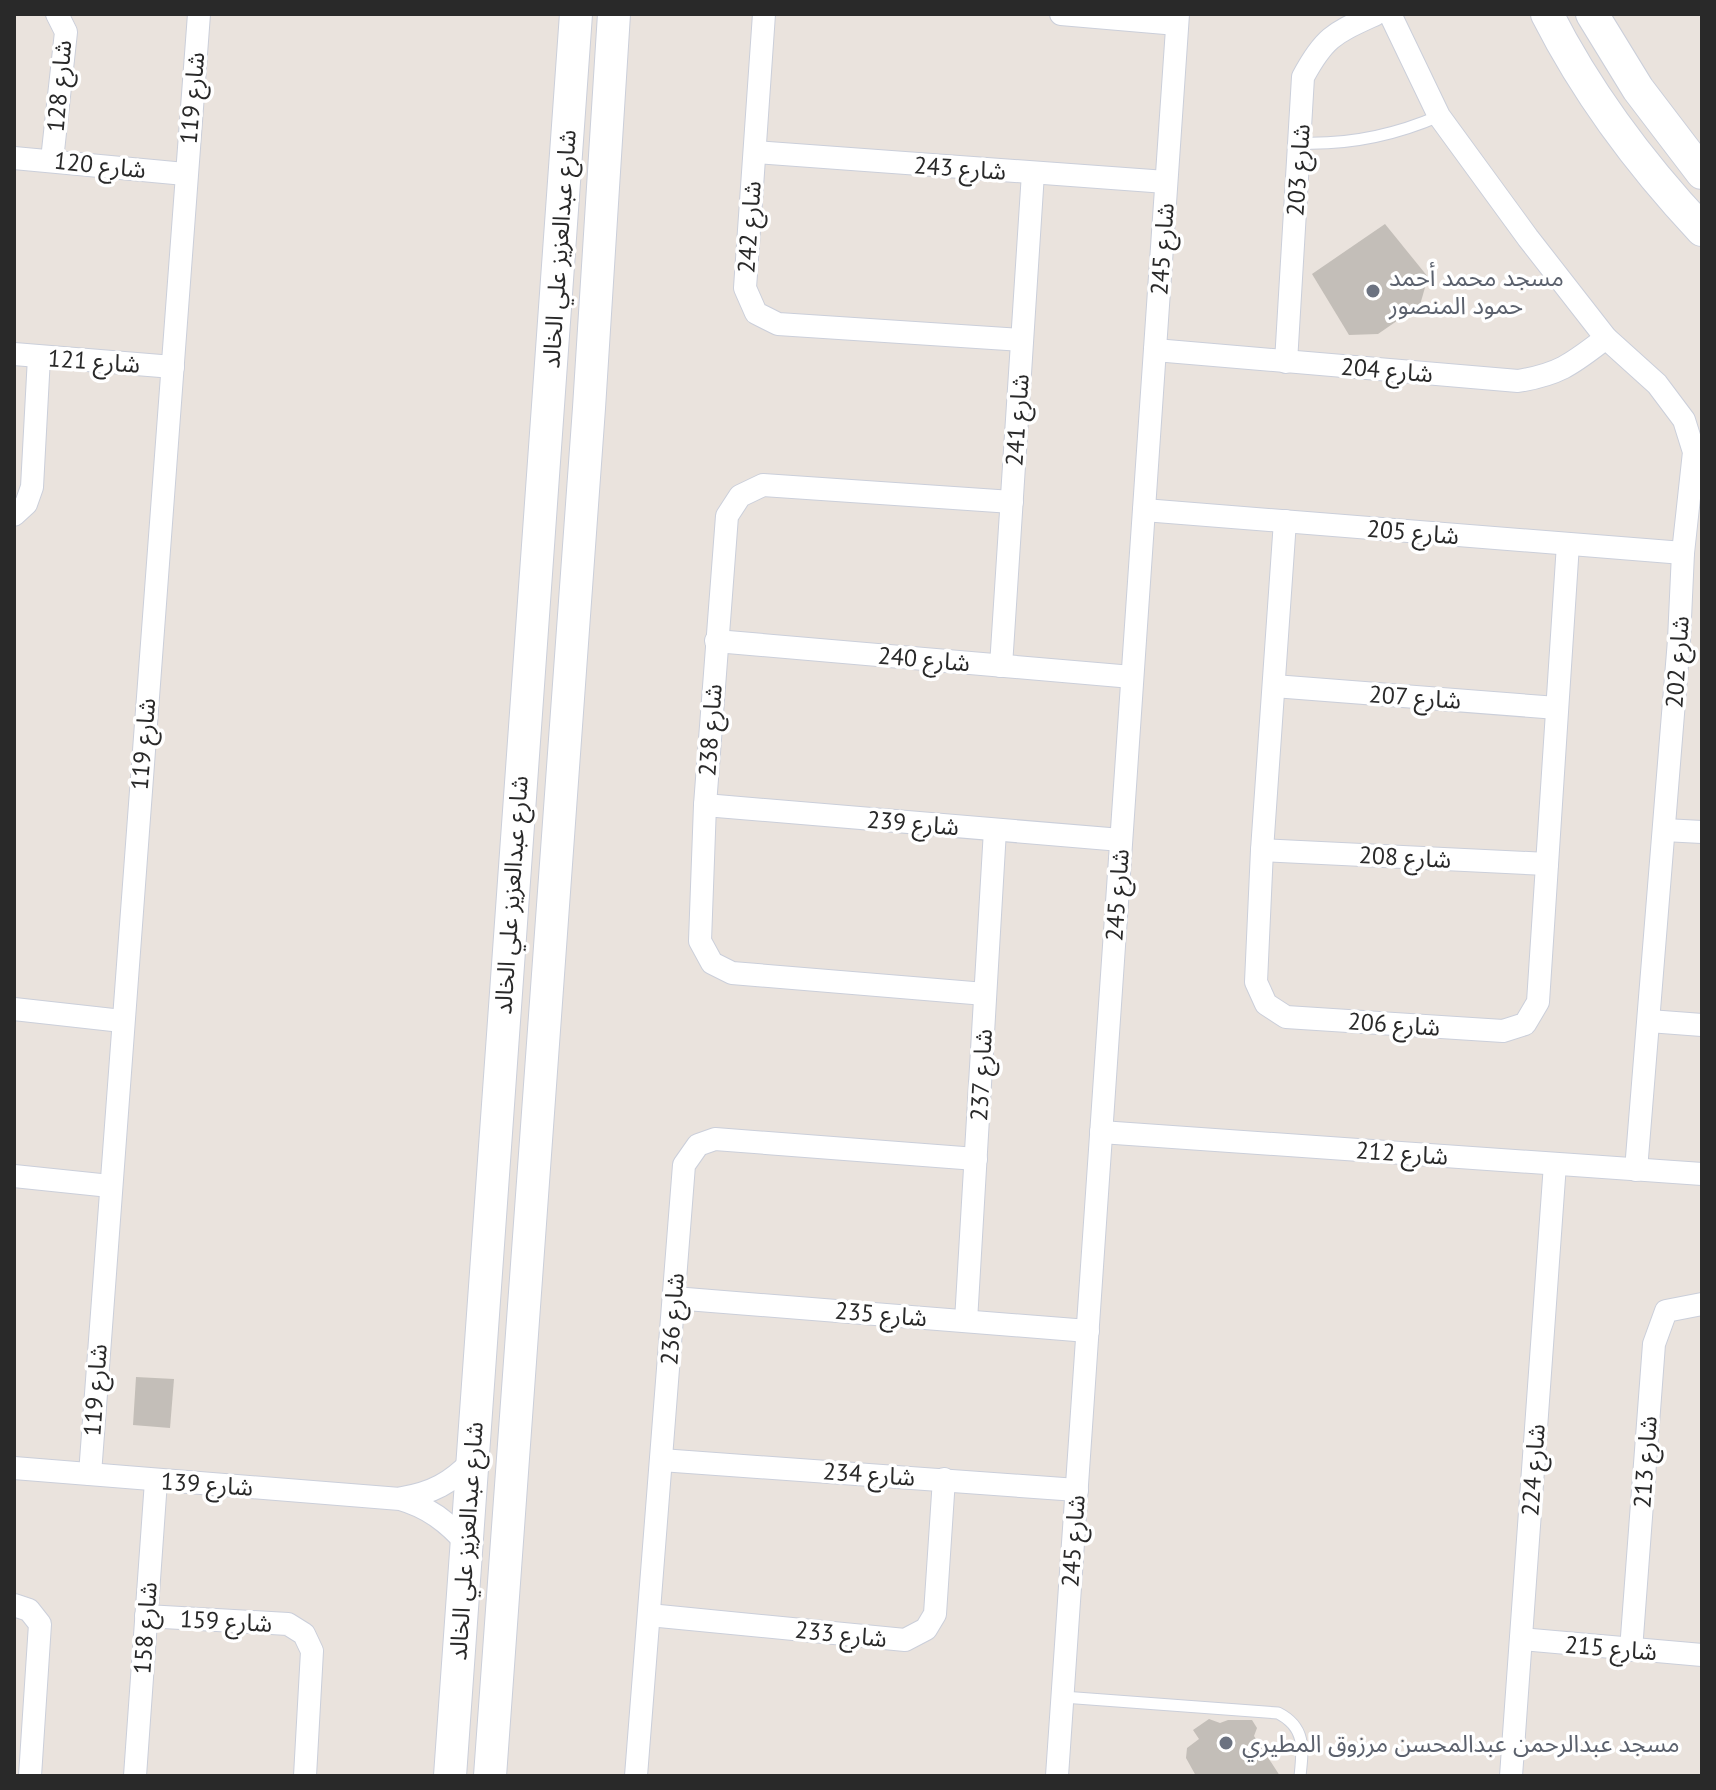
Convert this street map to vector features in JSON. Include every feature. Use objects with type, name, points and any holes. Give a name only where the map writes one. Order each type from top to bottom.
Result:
[{"type":"street","name":"شارع 128","points":[[52,160],[66,32],[57,14]]},
{"type":"street","name":"شارع 119","points":[[90,1474],[199,14]]},
{"type":"street","name":"شارع عبدالعزيز علي الخالد","points":[[450,1771],[576,14]]},
{"type":"street","name":"شارع عبدالعزيز علي الخالد","points":[[491,1773],[589,408],[614,14]]},
{"type":"street","name":"شارع 242","points":[[764,14],[745,288],[756,313],[778,324],[1022,340]]},
{"type":"street","points":[[1061,14],[1178,19]]},
{"type":"street","name":"شارع 203","points":[[1286,362],[1303,77],[1318,49],[1340,30],[1376,14]]},
{"type":"street","name":"شارع 202","points":[[1390,14],[1439,116],[1606,338],[1657,384],[1684,420],[1694,452],[1683,553],[1679,640],[1636,1170]]},
{"type":"street","points":[[1547,14],[1581,75],[1613,122],[1702,230]]},
{"type":"street","points":[[1592,14],[1638,89],[1702,173]]},
{"type":"street","name":"شارع 245","points":[[1057,1776],[1178,19]]},
{"type":"street","name":"شارع 243","points":[[755,152],[1166,182]]},
{"type":"street","name":"شارع 120","points":[[14,158],[185,174]]},
{"type":"street","name":"شارع 241","points":[[1001,666],[1033,173]]},
{"type":"street","points":[[560,227],[569,261],[572,299],[565,410],[568,415],[576,417],[589,408]]},
{"type":"street","name":"شارع 204","points":[[1155,350],[1518,381],[1549,376],[1606,338]]},
{"type":"street","name":"شارع 121","points":[[14,354],[173,367]]},
{"type":"street","points":[[14,515],[26,504],[32,487],[39,357]]},
{"type":"street","name":"شارع 238","points":[[985,994],[732,973],[712,963],[700,941],[705,805],[727,516],[740,496],[763,485],[1012,502]]},
{"type":"street","name":"شارع 205","points":[[1144,510],[1683,553]]},
{"type":"street","name":"شارع 206","points":[[1285,521],[1256,982],[1266,1004],[1286,1017],[1503,1031],[1525,1024],[1538,1002],[1568,544]]},
{"type":"street","points":[[1679,640],[1702,641]]},
{"type":"street","name":"شارع 240","points":[[716,641],[1132,677]]},
{"type":"street","name":"شارع 207","points":[[1274,686],[1557,708]]},
{"type":"street","name":"شارع 239","points":[[705,805],[1121,840]]},
{"type":"street","name":"شارع 237","points":[[966,1321],[995,830]]},
{"type":"street","points":[[1664,830],[1702,832]]},
{"type":"street","name":"شارع 208","points":[[1262,850],[1547,864]]},
{"type":"street","points":[[511,898],[528,901],[536,916],[527,1031],[531,1065],[541,1092]]},
{"type":"street","points":[[14,1009],[122,1021]]},
{"type":"street","points":[[1649,1021],[1702,1025]]},
{"type":"street","name":"شارع 212","points":[[1101,1132],[1702,1174]]},
{"type":"street","name":"شارع 236","points":[[636,1776],[684,1165],[698,1145],[715,1139],[976,1159]]},
{"type":"street","name":"شارع 224","points":[[1511,1776],[1555,1164]]},
{"type":"street","points":[[14,1176],[110,1186]]},
{"type":"street","name":"شارع 235","points":[[674,1298],[1088,1331]]},
{"type":"street","name":"شارع 213","points":[[1631,1650],[1654,1344],[1666,1311],[1702,1304]]},
{"type":"street","name":"شارع 234","points":[[661,1460],[1077,1490]]},
{"type":"street","name":"شارع 139","points":[[400,1499],[440,1488],[458,1476],[472,1461]]},
{"type":"street","name":"شارع 139","points":[[14,1468],[400,1499],[431,1511],[467,1544]]},
{"type":"street","name":"شارع 233","points":[[649,1615],[905,1640],[926,1629],[935,1614],[944,1479]]},
{"type":"street","name":"شارع 158","points":[[135,1776],[156,1481]]},
{"type":"street","points":[[14,1605],[29,1610],[40,1624],[25,1771]]},
{"type":"street","name":"شارع 159","points":[[146,1616],[288,1624],[304,1634],[312,1651],[305,1776]]},
{"type":"street","name":"شارع 215","points":[[1521,1639],[1702,1655]]},
{"type":"street","points":[[450,1771],[491,1773]]},
{"type":"lane","points":[[1299,143],[1371,139],[1394,134],[1439,116]]},
{"type":"lane","points":[[1063,1697],[1278,1713],[1294,1724],[1299,1732],[1302,1751],[1300,1776]]},
{"type":"building","name":"مسجد محمد أحمد حمود المنصور","points":[[1385,224],[1428,277],[1420,305],[1378,334],[1349,335],[1312,274]]},
{"type":"building","points":[[136,1377],[174,1379],[170,1428],[133,1425]]},
{"type":"building","name":"مسجد عبدالرحمن عبدالمحسن مرزوق المطيري","points":[[1209,1719],[1220,1723],[1252,1720],[1257,1728],[1254,1736],[1280,1776],[1196,1776],[1186,1758],[1187,1748],[1199,1739],[1193,1730]]},
{"type":"place","name":"مسجد محمد أحمد حمود المنصور","points":[[1373,291]]},
{"type":"place","name":"مسجد عبدالرحمن عبدالمحسن مرزوق المطيري","points":[[1226,1743]]}]
